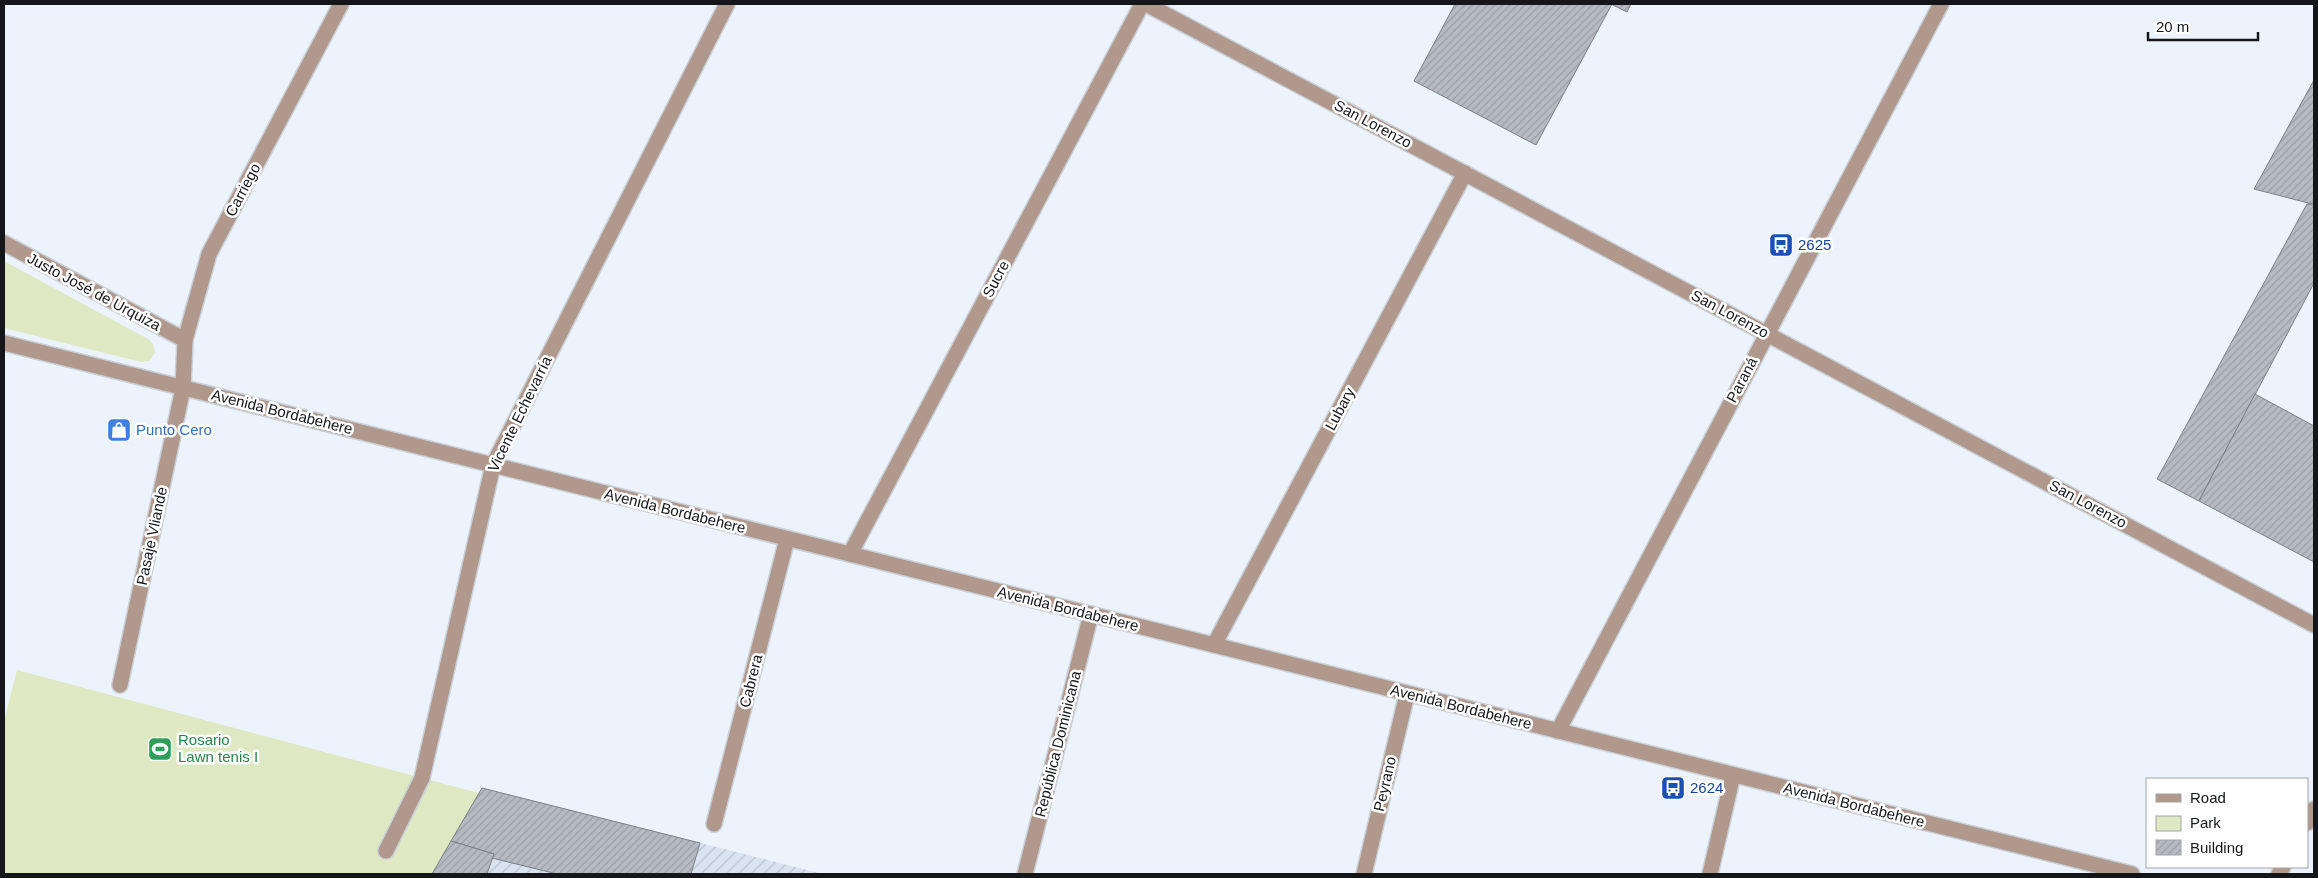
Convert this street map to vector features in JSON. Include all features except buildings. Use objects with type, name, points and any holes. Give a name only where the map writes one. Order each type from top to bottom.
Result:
[{"type":"street","name":"Carriego","points":[[183,388],[185,340],[209,254],[342,4]]},
{"type":"street","name":"Vicente Echevarría","points":[[386,851],[422,778],[493,465],[727,4]]},
{"type":"street","name":"Sucre","points":[[850,554],[1142,4]]},
{"type":"street","name":"San Lorenzo","points":[[1146,4],[2314,625]]},
{"type":"street","name":"Paraná","points":[[1558,731],[1941,4]]},
{"type":"street","name":"Lubary","points":[[1214,645],[1466,173]]},
{"type":"street","name":"Justo José de Urquiza","points":[[4,243],[185,340]]},
{"type":"street","name":"Avenida Bordabehere","points":[[4,343],[2132,874]]},
{"type":"street","name":"Pasaje Vliande","points":[[120,685],[183,388]]},
{"type":"street","name":"Cabrera","points":[[714,824],[787,539]]},
{"type":"street","name":"República Dominicana","points":[[1025,874],[1091,614]]},
{"type":"street","name":"Peyrano","points":[[1364,874],[1407,694]]},
{"type":"street","points":[[1710,874],[1733,774]]},
{"type":"street","points":[[2308,821],[2314,809]]},
{"type":"shaded area","points":[[482,788],[823,874],[432,874]]},
{"type":"green space","points":[[4,261],[148,339],[153,344],[155,353],[149,361],[141,362],[4,328]]},
{"type":"green space","name":"Rosario Lawn tenis I","points":[[17,670],[479,793],[432,874],[4,874],[4,721]]},
{"type":"place","name":"2625","points":[[1781,245]]},
{"type":"place","name":"Punto Cero","points":[[119,430]]},
{"type":"place","name":"Rosario Lawn tenis I","points":[[160,749]]},
{"type":"place","name":"2624","points":[[1673,788]]}]
